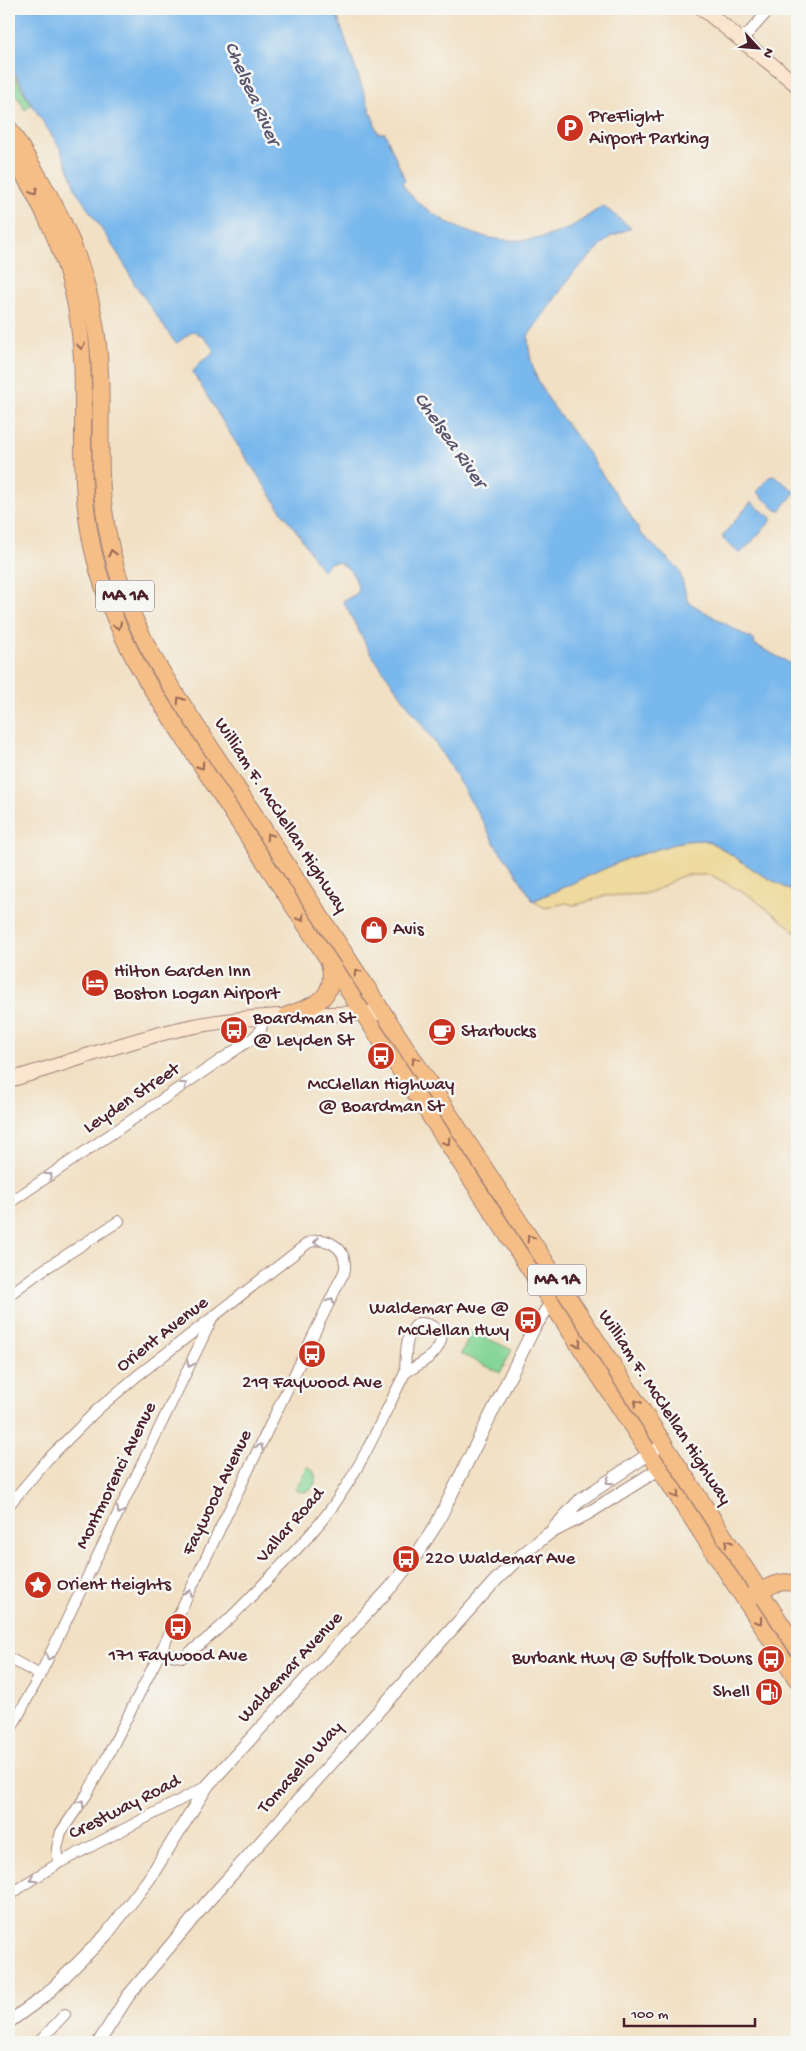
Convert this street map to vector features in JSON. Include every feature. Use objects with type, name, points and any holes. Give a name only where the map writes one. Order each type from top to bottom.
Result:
[{"type":"highway","name":"William F. McClellan Highway","points":[[9,128],[59,210],[75,247],[89,293],[97,332],[100,364],[101,468],[105,515],[116,569],[135,622],[161,670],[760,1591]]},
{"type":"highway","name":"William F. McClellan Highway","points":[[9,151],[37,198],[53,231],[66,266],[74,299],[80,333],[83,371],[83,468],[87,516],[96,563],[110,609],[125,643],[144,676],[745,1600]]},
{"type":"highway","points":[[287,1015],[314,1004],[327,993],[332,980],[328,958]]},
{"type":"highway","points":[[745,1600],[780,1582],[797,1584]]},
{"type":"highway","name":"MA 1A","points":[[760,1591],[797,1648]]},
{"type":"highway","name":"MA 1A","points":[[745,1600],[797,1680]]},
{"type":"main road","points":[[703,9],[797,85]]},
{"type":"main road","points":[[9,1080],[159,1034],[200,1025],[287,1015],[384,1013]]},
{"type":"street","points":[[742,40],[770,9]]},
{"type":"street","name":"Leyden Street","points":[[9,1203],[253,1038],[262,1026],[264,1017]]},
{"type":"street","points":[[9,1086],[30,1074]]},
{"type":"street","points":[[9,1295],[119,1221]]},
{"type":"street","name":"Orient Avenue","points":[[9,1505],[47,1460],[98,1409],[137,1376],[312,1242],[324,1241],[338,1247],[344,1259],[345,1271]]},
{"type":"street","name":"Faywood Avenue","points":[[59,1863],[57,1848],[61,1832],[92,1786],[160,1653],[345,1271]]},
{"type":"street","name":"Waldemar Avenue","points":[[9,2022],[46,1995],[106,1935],[149,1879],[208,1785],[391,1587],[418,1554],[436,1525],[531,1333],[551,1303]]},
{"type":"street","name":"Montmorenci Avenue","points":[[9,1733],[40,1674],[211,1320]]},
{"type":"street","name":"Vallar Road","points":[[160,1653],[184,1657],[206,1642],[324,1519],[343,1493],[359,1464],[404,1373],[411,1330],[419,1323],[427,1323],[436,1328],[442,1335],[441,1344],[436,1352],[404,1373]]},
{"type":"street","name":"Tomasello Way","points":[[99,2042],[128,1996],[207,1902],[495,1580],[548,1534],[580,1500],[664,1444]]},
{"type":"street","name":"Tomasello Way","points":[[548,1534],[587,1514],[659,1469]]},
{"type":"street","points":[[9,1658],[40,1674]]},
{"type":"street","name":"Crestway Road","points":[[59,1863],[208,1785]]},
{"type":"street","points":[[9,1896],[59,1863]]},
{"type":"street","points":[[39,2042],[65,2014]]},
{"type":"green space","points":[[9,66],[31,105],[25,110],[9,81]]},
{"type":"green space","points":[[472,1331],[512,1350],[500,1373],[461,1354]]},
{"type":"green space","points":[[308,1466],[315,1476],[314,1485],[306,1491],[295,1490]]},
{"type":"sand","points":[[704,840],[718,846],[759,873],[797,894],[797,935],[793,929],[750,896],[711,875],[685,875],[644,894],[604,896],[574,905],[566,903],[545,908],[533,901],[628,858],[684,841]]},
{"type":"water","name":"Chelsea River","points":[[9,9],[335,9],[378,133],[385,133],[405,180],[402,183],[405,188],[425,208],[456,227],[472,233],[503,240],[536,239],[552,235],[567,229],[603,206],[631,228],[610,237],[574,272],[528,336],[533,368],[546,396],[588,452],[640,533],[679,569],[688,602],[755,641],[754,644],[797,667],[797,894],[705,840],[684,841],[628,858],[533,901],[514,870],[496,846],[440,750],[370,652],[343,601],[358,593],[357,583],[353,574],[338,562],[330,563],[322,571],[229,432],[195,376],[193,372],[214,351],[213,348],[193,331],[177,343],[174,341],[134,283],[120,257],[75,189],[73,179],[60,148],[32,105],[9,61]]},
{"type":"water","points":[[774,475],[795,492],[780,511],[776,510],[757,492],[770,476]]},
{"type":"water","points":[[751,502],[771,518],[771,521],[740,554],[723,539],[723,535]]},
{"type":"place","name":"PreFlight Airport Parking","points":[[570,128]]},
{"type":"place","name":"Avis","points":[[374,930]]},
{"type":"place","name":"Hilton Garden Inn Boston Logan Airport","points":[[95,983]]},
{"type":"place","name":"Boardman St @ Leyden St","points":[[234,1030]]},
{"type":"place","name":"Starbucks","points":[[442,1032]]},
{"type":"place","name":"McClellan Highway @ Boardman St","points":[[381,1056]]},
{"type":"place","name":"Waldemar Ave @ McClellan Hwy","points":[[528,1320]]},
{"type":"place","name":"219 Faywood Ave","points":[[312,1354]]},
{"type":"place","name":"220 Waldemar Ave","points":[[406,1559]]},
{"type":"place","name":"Orient Heights","points":[[38,1585]]},
{"type":"place","name":"171 Faywood Ave","points":[[178,1627]]},
{"type":"place","name":"Burbank Hwy @ Suffolk Downs","points":[[771,1659]]},
{"type":"place","name":"Shell","points":[[769,1692]]}]
